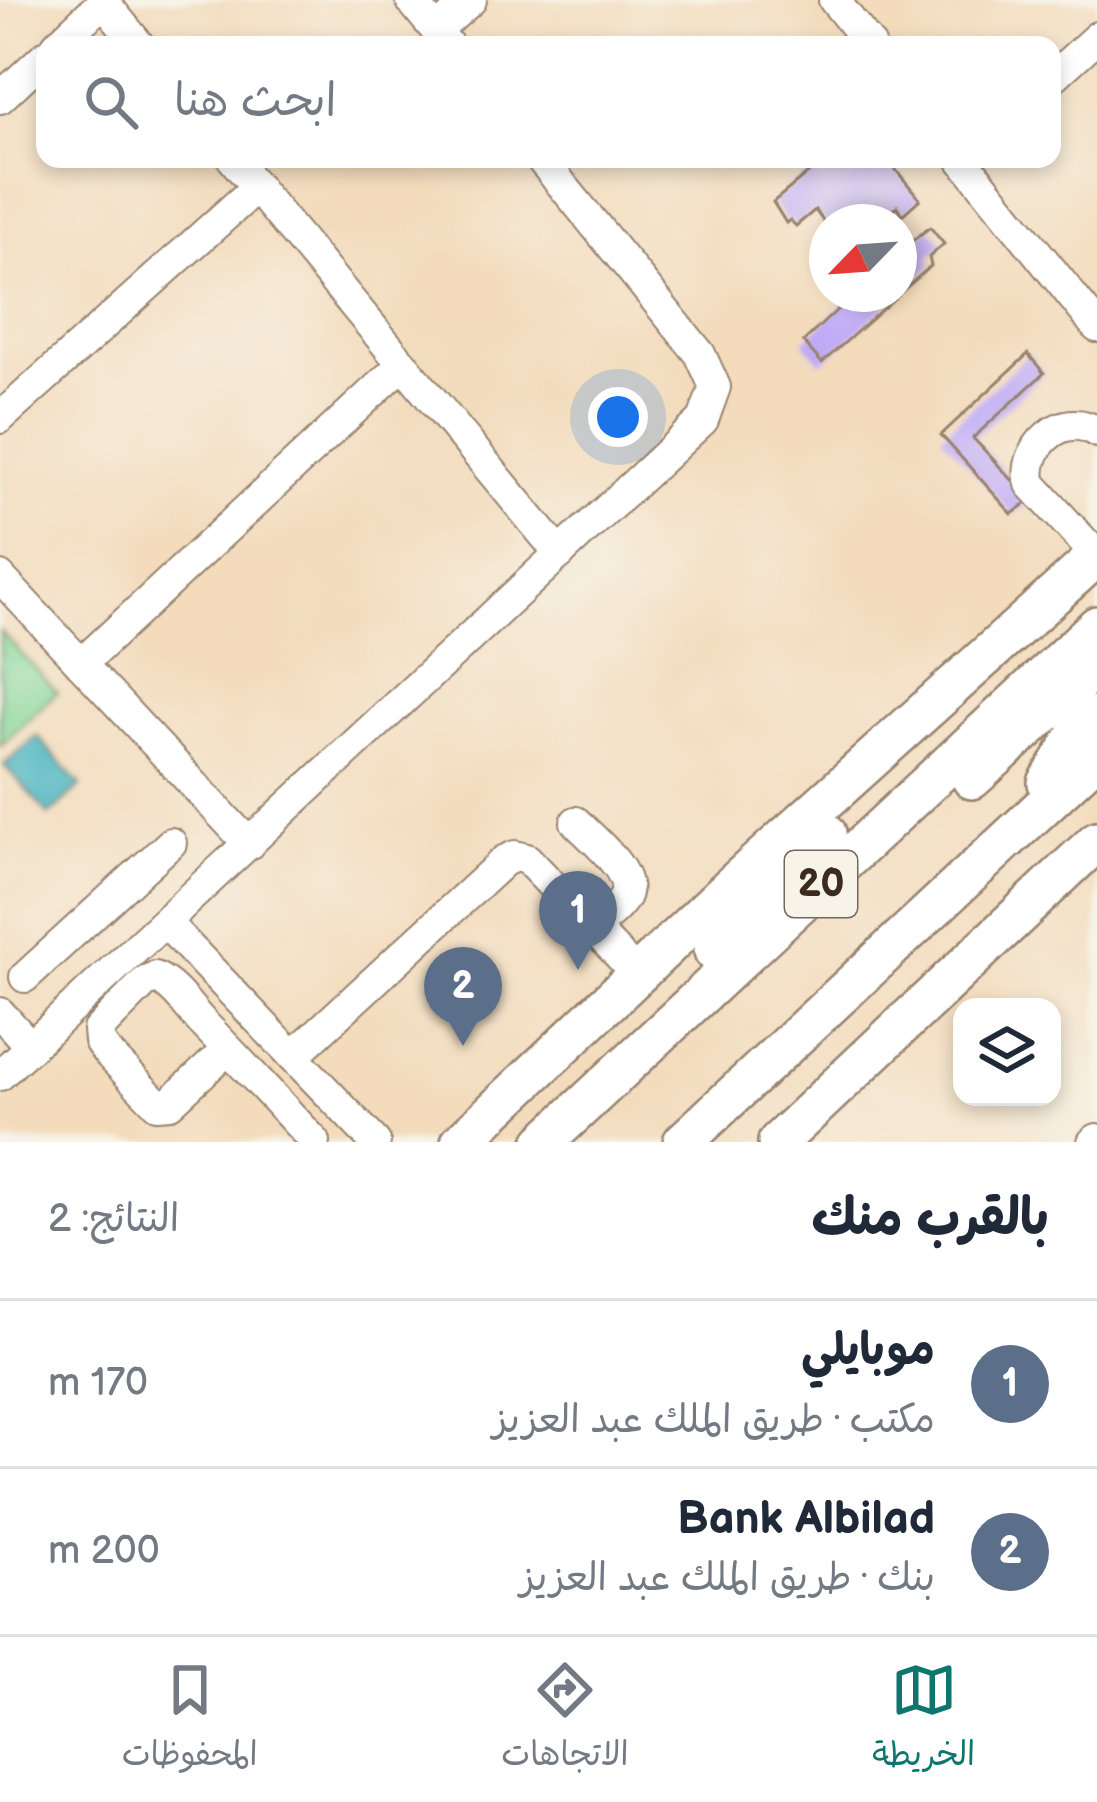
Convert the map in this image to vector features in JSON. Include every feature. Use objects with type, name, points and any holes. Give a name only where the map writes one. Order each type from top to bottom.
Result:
[{"type":"main road","points":[[461,1142],[1097,556]]},
{"type":"main road","points":[[548,1139],[730,934],[1054,595]]},
{"type":"main road","name":"20","points":[[548,1139],[1097,626]]},
{"type":"main road","points":[[818,886],[923,823],[1097,666]]},
{"type":"main road","points":[[1024,824],[1079,732],[1097,716]]},
{"type":"main road","name":"20","points":[[683,1142],[1097,756]]},
{"type":"main road","points":[[778,1142],[1097,841]]},
{"type":"street","points":[[411,0],[440,36]]},
{"type":"street","points":[[444,36],[471,0]]},
{"type":"street","points":[[834,0],[863,36]]},
{"type":"street","points":[[66,36],[104,1],[132,36]]},
{"type":"street","points":[[1061,70],[1097,37]]},
{"type":"street","points":[[0,98],[36,64]]},
{"type":"street","points":[[240,168],[560,554]]},
{"type":"street","points":[[0,1076],[703,420],[715,387],[700,354],[548,168]]},
{"type":"street","points":[[969,168],[1097,327]]},
{"type":"street","points":[[0,418],[256,187]]},
{"type":"street","points":[[81,664],[403,364]]},
{"type":"street","points":[[1097,432],[1083,422],[1055,430],[1029,460],[1028,473],[1031,484],[1097,556]]},
{"type":"street","points":[[0,577],[249,844]]},
{"type":"street","points":[[576,822],[624,874],[627,887],[625,898],[593,928]]},
{"type":"street","points":[[25,977],[171,843]]},
{"type":"street","points":[[292,1056],[503,861],[515,856],[527,859],[638,975]]},
{"type":"street","points":[[118,892],[221,981],[375,1142]]},
{"type":"street","points":[[228,1049],[170,1103],[157,1104],[99,1040],[98,1030],[144,982],[155,977],[163,980],[228,1049],[315,1142]]},
{"type":"street","points":[[192,1011],[221,981]]},
{"type":"street","points":[[0,1013],[31,1047]]},
{"type":"green space","points":[[0,631],[57,692],[0,746]]},
{"type":"water","points":[[37,736],[81,786],[49,815],[4,765]]},
{"type":"building","points":[[814,168],[894,168],[920,199],[914,204],[809,204],[809,215],[796,226],[790,220],[786,223],[773,202]]},
{"type":"building","points":[[930,227],[944,244],[929,257],[931,266],[917,278],[917,237]]},
{"type":"building","points":[[835,312],[879,312],[822,363],[803,342]]},
{"type":"building","points":[[1028,354],[1044,373],[973,438],[1031,500],[1012,514],[941,435]]},
{"type":"place","name":"موبايلي","points":[[578,970]]},
{"type":"place","name":"Bank Albilad","points":[[463,1046]]}]
